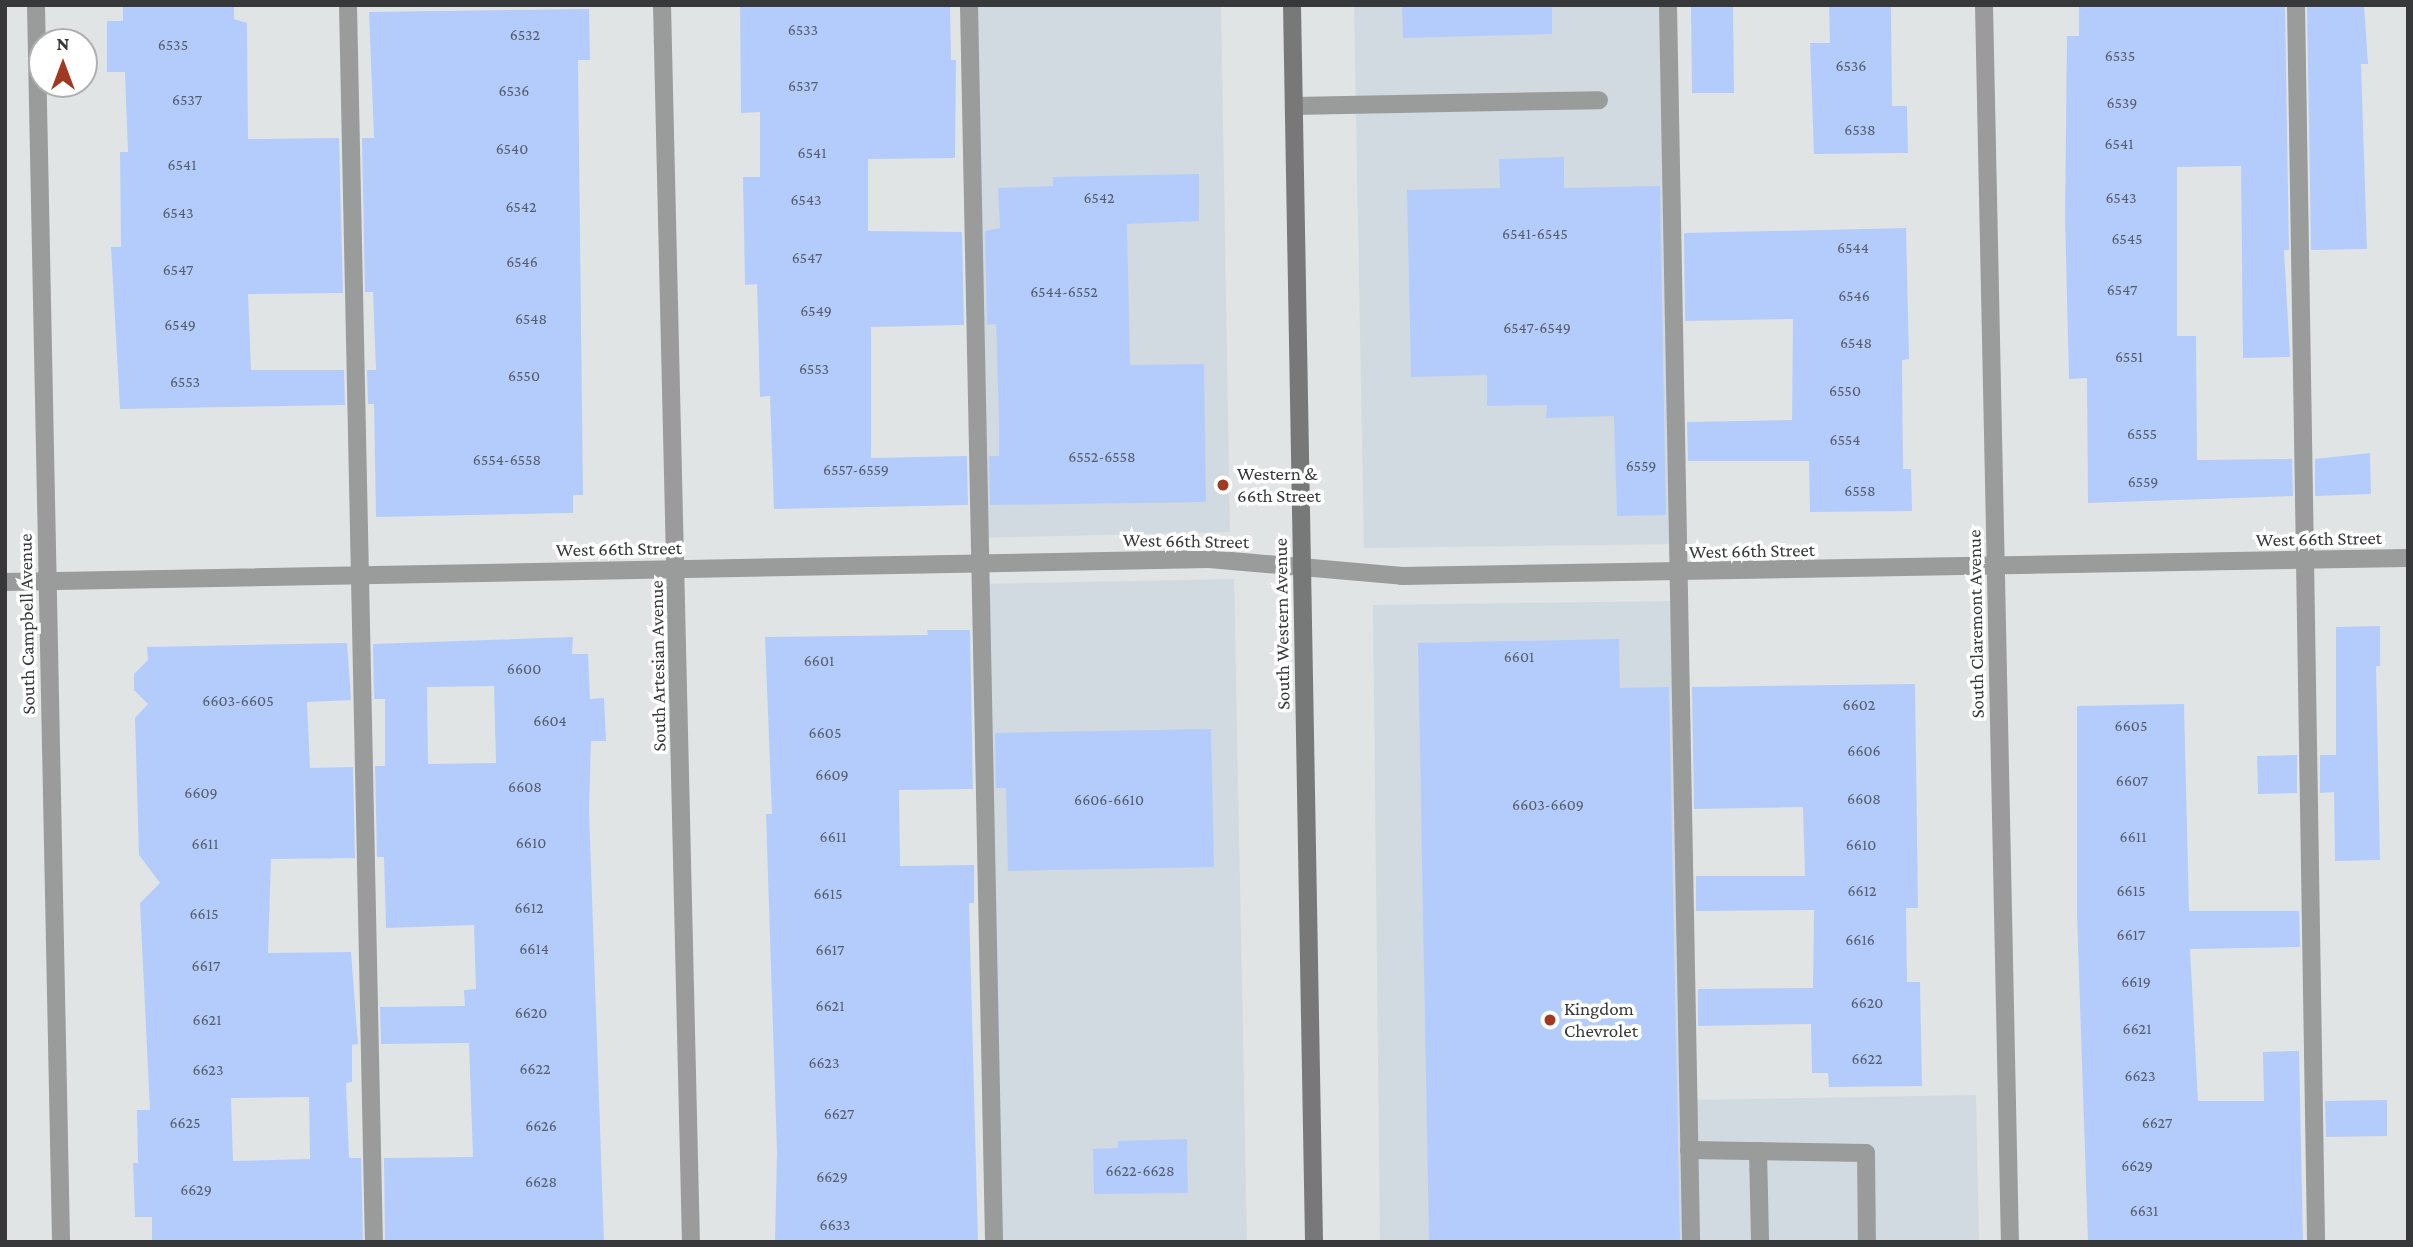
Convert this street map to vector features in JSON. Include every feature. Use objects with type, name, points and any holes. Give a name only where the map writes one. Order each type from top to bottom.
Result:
[{"type":"main road","name":"South Western Avenue","points":[[1292,5],[1314,1242]]},
{"type":"street","name":"South Campbell Avenue","points":[[36,5],[61,1242]]},
{"type":"street","points":[[348,5],[374,1242]]},
{"type":"street","name":"South Artesian Avenue","points":[[662,5],[691,1242]]},
{"type":"street","points":[[969,5],[994,1242]]},
{"type":"street","points":[[1668,5],[1691,1242]]},
{"type":"street","name":"South Claremont Avenue","points":[[1984,5],[2010,1242]]},
{"type":"street","points":[[2296,5],[2316,1242]]},
{"type":"street","points":[[1294,106],[1599,100]]},
{"type":"street","name":"West 66th Street","points":[[5,582],[1209,559],[1402,576],[2408,558]]},
{"type":"street","points":[[1689,1150],[1866,1153],[1867,1242]]},
{"type":"street","points":[[1758,1151],[1760,1242]]},
{"type":"shaded area","points":[[969,5],[1221,5],[1230,532],[978,538]]},
{"type":"shaded area","points":[[1354,5],[1668,5],[1678,544],[1364,548]]},
{"type":"shaded area","points":[[1234,579],[1247,1242],[994,1242],[979,584]]},
{"type":"shaded area","points":[[1679,601],[1688,1100],[1976,1095],[1979,1242],[1380,1242],[1373,605]]},
{"type":"building","points":[[123,5],[234,5],[234,19],[247,23],[248,139],[339,138],[343,293],[248,294],[251,370],[344,370],[345,405],[120,409],[111,247],[121,247],[120,152],[128,152],[125,72],[107,72],[107,21],[123,21]]},
{"type":"building","points":[[950,5],[951,60],[956,60],[955,158],[868,159],[868,231],[962,232],[964,325],[871,327],[871,458],[967,456],[968,505],[774,509],[770,396],[760,397],[757,284],[745,285],[743,177],[760,177],[760,112],[741,113],[740,6]]},
{"type":"building","points":[[1402,5],[1552,5],[1552,34],[1403,38]]},
{"type":"building","points":[[1691,5],[1733,5],[1734,93],[1692,93]]},
{"type":"building","points":[[1829,5],[1891,5],[1892,106],[1907,106],[1908,153],[1814,154],[1810,43],[1830,43]]},
{"type":"building","points":[[2079,5],[2285,5],[2289,250],[2284,250],[2290,357],[2243,358],[2241,166],[2177,167],[2177,336],[2196,336],[2197,460],[2292,459],[2293,496],[2088,503],[2087,378],[2069,379],[2065,218],[2067,36],[2079,36]]},
{"type":"building","points":[[2307,5],[2364,5],[2368,64],[2361,64],[2367,249],[2311,250]]},
{"type":"building","points":[[589,9],[590,60],[578,60],[583,495],[573,495],[573,513],[376,517],[374,404],[368,404],[367,370],[376,370],[373,292],[365,292],[362,138],[374,138],[369,12]]},
{"type":"building","points":[[1564,157],[1564,188],[1660,186],[1666,515],[1617,516],[1614,416],[1546,418],[1547,405],[1487,406],[1487,375],[1411,377],[1407,190],[1500,188],[1499,159]]},
{"type":"building","points":[[1199,174],[1199,221],[1127,224],[1130,365],[1204,364],[1206,502],[990,505],[989,456],[999,456],[999,419],[996,324],[987,325],[985,231],[1000,228],[998,188],[1053,186],[1053,177]]},
{"type":"building","points":[[1906,228],[1909,359],[1902,360],[1903,469],[1911,469],[1912,511],[1810,512],[1809,461],[1688,461],[1687,422],[1792,420],[1793,319],[1685,321],[1684,233]]},
{"type":"building","points":[[2370,453],[2371,494],[2315,496],[2315,459]]},
{"type":"building","points":[[2380,626],[2380,666],[2376,666],[2380,860],[2335,861],[2334,792],[2320,793],[2320,755],[2336,755],[2336,627]]},
{"type":"building","points":[[927,630],[970,630],[973,789],[899,790],[900,866],[974,865],[974,903],[969,903],[978,1242],[775,1242],[777,1152],[766,814],[772,814],[765,637],[928,635]]},
{"type":"building","points":[[573,637],[572,654],[588,654],[590,699],[604,698],[606,741],[591,741],[589,810],[604,1242],[385,1242],[384,1158],[473,1157],[469,1043],[381,1044],[380,1007],[465,1006],[464,990],[476,989],[474,925],[386,928],[384,857],[377,857],[375,766],[385,766],[385,699],[374,699],[373,644]],"holes":[[[494,686],[496,763],[428,764],[427,687]]]},
{"type":"building","points":[[1619,639],[1620,688],[1669,687],[1680,1242],[1429,1242],[1418,643]]},
{"type":"building","points":[[347,643],[351,700],[307,702],[310,768],[353,767],[355,858],[271,859],[268,953],[351,952],[358,1044],[352,1045],[352,1082],[346,1083],[349,1158],[361,1158],[363,1242],[152,1242],[152,1217],[135,1217],[133,1163],[138,1163],[137,1110],[150,1110],[140,903],[160,883],[139,855],[135,718],[148,704],[134,690],[134,674],[148,660],[147,647]],"holes":[[[309,1097],[310,1159],[233,1161],[231,1098]]]},
{"type":"building","points":[[1915,684],[1918,908],[1906,908],[1907,982],[1920,982],[1922,1086],[1829,1087],[1828,1073],[1812,1073],[1811,1024],[1698,1026],[1698,989],[1813,988],[1814,910],[1696,911],[1696,876],[1805,876],[1803,807],[1694,809],[1692,687]]},
{"type":"building","points":[[2184,704],[2189,911],[2299,911],[2300,947],[2190,949],[2198,1101],[2264,1101],[2263,1052],[2299,1051],[2303,1242],[2088,1242],[2077,915],[2077,706]]},
{"type":"building","points":[[1211,729],[1214,867],[1008,871],[1006,788],[996,788],[995,733]]},
{"type":"building","points":[[2297,755],[2297,793],[2258,794],[2257,756]]},
{"type":"building","points":[[2387,1100],[2387,1136],[2326,1137],[2325,1101]]},
{"type":"building","points":[[1187,1139],[1188,1193],[1094,1194],[1093,1149],[1118,1148],[1118,1141]]},
{"type":"place","name":"Western & 66th Street","points":[[1223,485]]},
{"type":"place","name":"Kingdom Chevrolet","points":[[1550,1020]]}]
